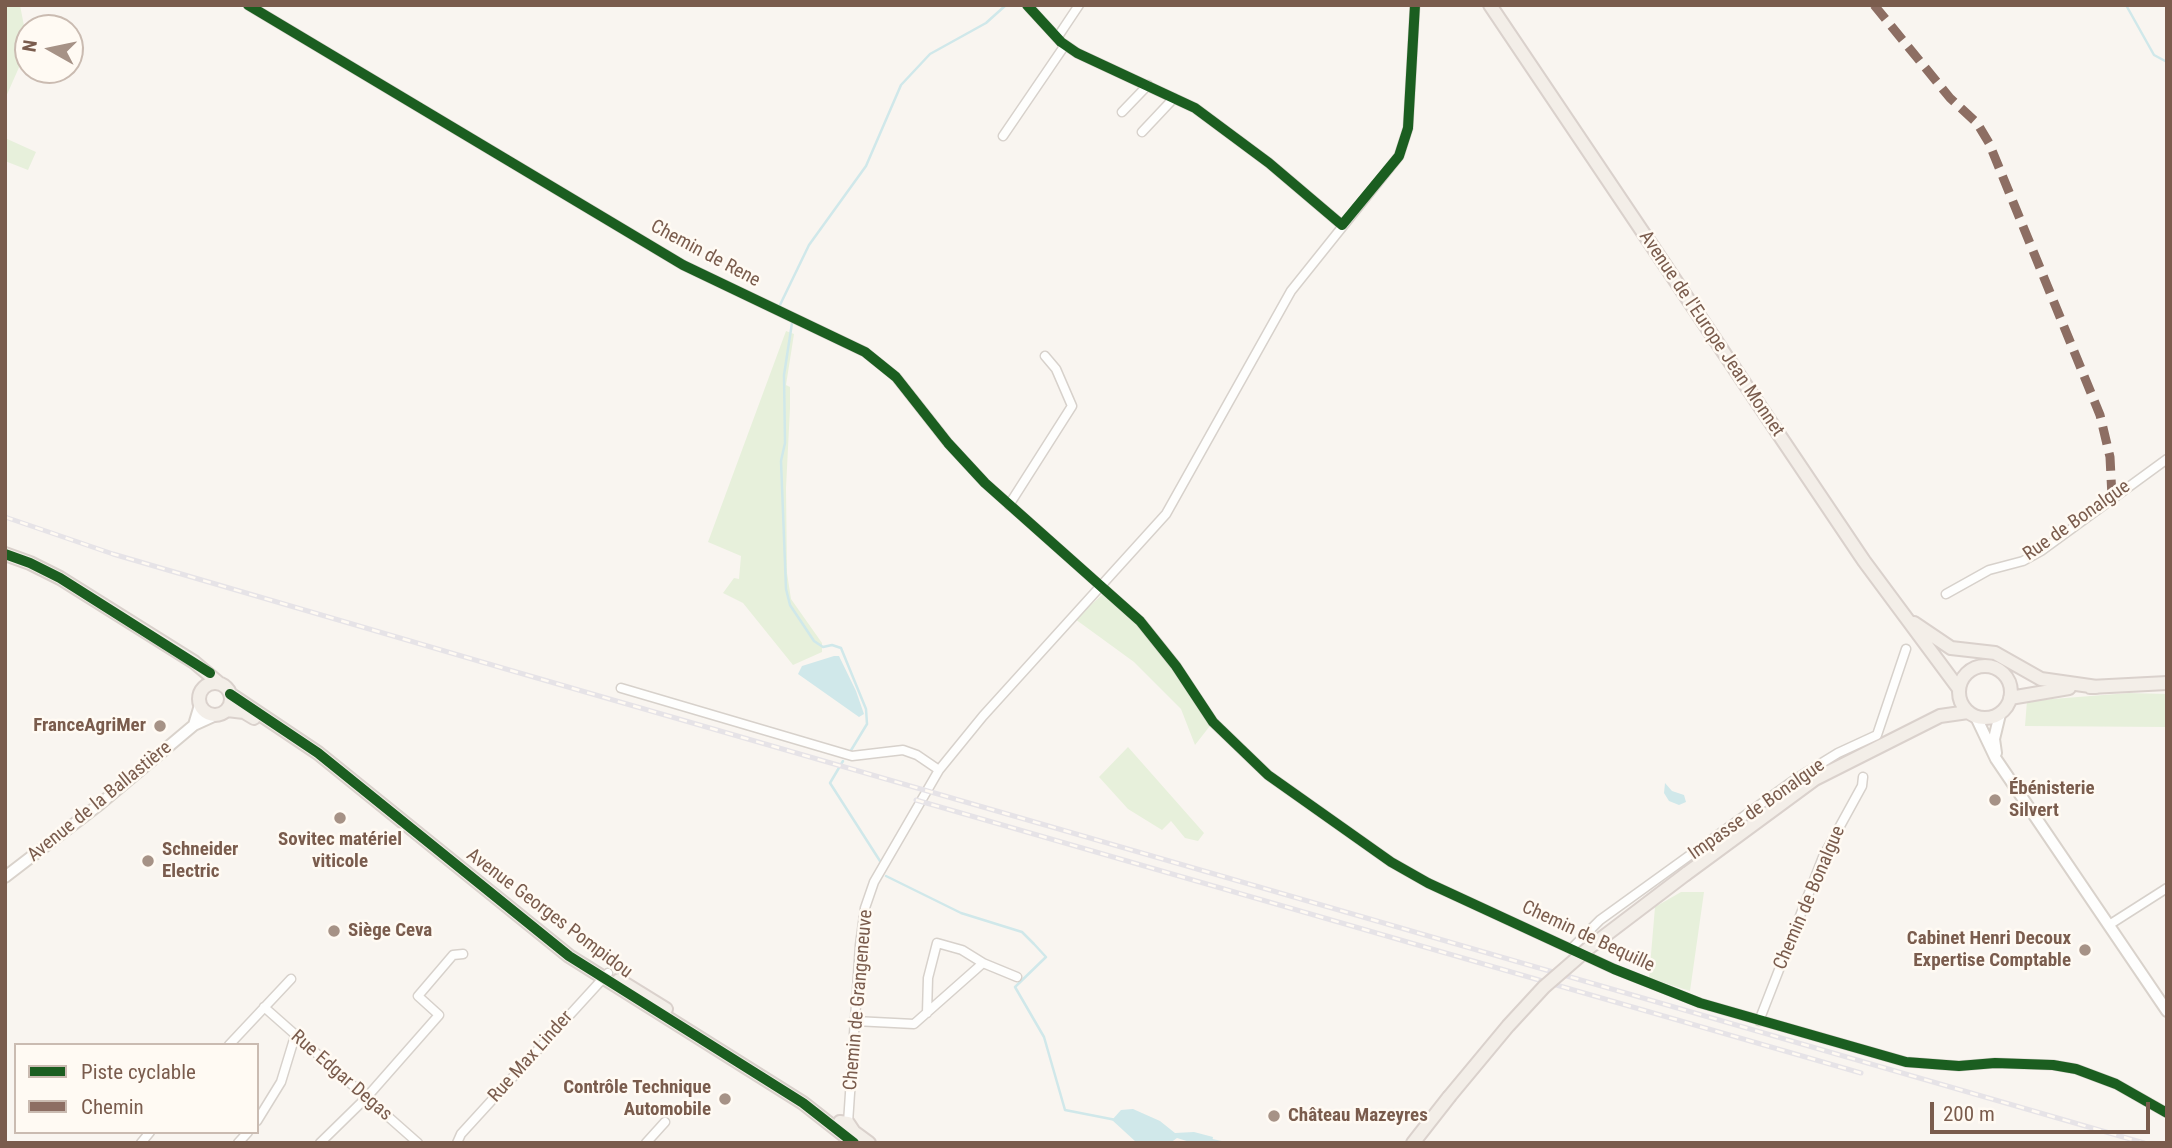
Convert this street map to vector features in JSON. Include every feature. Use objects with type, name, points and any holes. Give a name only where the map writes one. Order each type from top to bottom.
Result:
[{"type":"main road","name":"Avenue de l'Europe Jean Monnet","points":[[1490,5],[1901,613],[1938,659],[1959,692]]},
{"type":"main road","points":[[5,554],[60,578],[194,662],[230,694],[221,713],[206,712],[200,705]]},
{"type":"main road","points":[[1901,613],[1951,648],[1996,653],[2042,679],[2097,687]]},
{"type":"main road","points":[[1938,659],[1972,669]]},
{"type":"main road","points":[[194,662],[202,690],[194,725]]},
{"type":"main road","points":[[1413,1143],[1508,1026],[1590,947],[1815,779],[1940,716],[1959,692],[1962,679],[1972,669],[1982,666],[1996,668],[2008,679],[2026,686],[2062,688],[2167,682]]},
{"type":"main road","points":[[1996,759],[1994,739],[2000,714],[2010,698],[2008,679]]},
{"type":"main road","points":[[202,690],[210,684],[220,684]]},
{"type":"main road","points":[[2010,698],[2062,688]]},
{"type":"main road","points":[[1959,692],[1996,759],[2167,1011]]},
{"type":"main road","name":"Avenue Georges Pompidou","points":[[230,694],[318,753],[334,769]]},
{"type":"main road","name":"Avenue Georges Pompidou","points":[[221,713],[244,712],[334,769],[541,932],[733,1059],[869,1143]]},
{"type":"main road","name":"Avenue de la Ballastière","points":[[5,877],[100,804],[194,725],[221,713]]},
{"type":"main road","points":[[1940,716],[1972,715],[1986,718],[2000,714]]},
{"type":"main road","name":"Avenue Georges Pompidou","points":[[841,1124],[841,1135],[854,1143]]},
{"type":"street","name":"Chemin de Rene","points":[[248,5],[683,265],[865,352],[896,377],[948,443],[1009,505],[1100,586]]},
{"type":"street","points":[[1027,5],[1065,45],[1195,108],[1269,163],[1342,225]]},
{"type":"street","points":[[1057,38],[1079,5]]},
{"type":"street","name":"Chemin de Grangeneuve","points":[[841,1124],[855,1021],[860,946],[869,895],[874,882],[939,770],[1166,514],[1291,291],[1399,156],[1408,128],[1415,5]]},
{"type":"street","points":[[1003,136],[1065,45]]},
{"type":"street","points":[[1122,112],[1148,85]]},
{"type":"street","points":[[1142,132],[1174,98]]},
{"type":"street","points":[[1009,505],[1072,406],[1056,369],[1045,356]]},
{"type":"street","name":"Rue de Bonalgue","points":[[1946,594],[1989,570],[2023,561],[2041,551],[2167,459]]},
{"type":"street","name":"Chemin de Bequille","points":[[1100,586],[1140,621],[1176,666],[1213,722],[1268,775],[1409,873],[1656,988],[1759,1021],[1917,1064],[1959,1066],[1995,1063],[2076,1069],[2116,1084],[2167,1113]]},
{"type":"street","name":"Impasse de Bonalgue","points":[[1570,949],[1600,920],[1794,780],[1838,753],[1877,735],[1906,649]]},
{"type":"street","points":[[621,688],[852,756],[903,750],[918,755],[939,770]]},
{"type":"street","name":"Chemin de Bonalgue","points":[[1759,1021],[1823,857],[1862,786],[1863,777]]},
{"type":"street","points":[[2109,926],[2167,888]]},
{"type":"street","points":[[928,1013],[928,978],[937,943],[962,950],[983,963],[1017,977]]},
{"type":"street","points":[[320,1143],[366,1098],[439,1015],[418,996],[453,955],[463,954]]},
{"type":"street","points":[[855,1021],[914,1024],[983,963]]},
{"type":"street","name":"Rue Max Linder","points":[[457,1143],[461,1134],[605,976]]},
{"type":"street","points":[[231,1043],[291,979]]},
{"type":"street","name":"Rue Edgar Degas","points":[[264,1007],[418,1143]]},
{"type":"street","points":[[259,1118],[281,1082],[295,1036]]},
{"type":"street","points":[[646,1143],[665,1122]]},
{"type":"green space","points":[[5,5],[20,5],[22,14],[14,14],[14,79],[5,99]]},
{"type":"green space","points":[[5,138],[36,152],[28,170],[5,161]]},
{"type":"green space","points":[[786,331],[794,334],[786,385],[790,387],[786,488],[787,573],[791,599],[822,643],[822,652],[793,665],[743,603],[723,593],[734,578],[739,579],[741,556],[708,542]]},
{"type":"green space","points":[[1103,594],[1140,621],[1213,722],[1195,745],[1181,709],[1134,662],[1075,619]]},
{"type":"green space","points":[[2129,693],[2167,694],[2167,727],[2025,726],[2027,701]]},
{"type":"green space","points":[[1128,747],[1204,833],[1198,841],[1185,838],[1171,821],[1162,830],[1128,809],[1099,777]]},
{"type":"green space","points":[[1681,892],[1704,892],[1690,991],[1649,978],[1655,907]]},
{"type":"water","points":[[839,656],[856,691],[864,714],[859,717],[798,674],[802,666]]},
{"type":"water","points":[[1665,783],[1672,791],[1684,795],[1686,802],[1679,805],[1669,801],[1664,793]]},
{"type":"water","points":[[1133,1109],[1160,1121],[1175,1133],[1194,1132],[1213,1137],[1212,1142],[1193,1143],[1177,1138],[1170,1143],[1136,1142],[1112,1120],[1121,1110]]},
{"type":"waterway","points":[[779,307],[809,245],[866,166],[901,85],[930,54],[986,23],[1006,5]]},
{"type":"waterway","points":[[2126,5],[2154,55],[2167,62]]},
{"type":"waterway","points":[[792,323],[784,375],[785,443],[781,461],[786,589],[790,605],[814,641],[823,647],[832,645],[841,648],[866,709],[867,724],[850,752]]},
{"type":"waterway","points":[[843,761],[830,783],[880,861]]},
{"type":"waterway","points":[[886,876],[961,913],[1022,932],[1034,944],[1046,957],[1015,987],[1044,1037],[1065,1110],[1116,1120]]},
{"type":"waterway","points":[[1211,1140],[1225,1143]]},
{"type":"railway","points":[[5,517],[113,554],[2144,1143]]},
{"type":"railway","points":[[916,800],[1861,1073]]},
{"type":"marked path","points":[[1874,5],[1950,98],[1977,123],[1989,143],[2100,415],[2110,457],[2112,497]]},
{"type":"cycle path","points":[[248,5],[683,265],[865,352],[896,377],[948,443],[985,483],[1140,621],[1176,666],[1213,722],[1268,775],[1391,862],[1428,883],[1614,969],[1700,1003],[1906,1062],[1959,1066],[1995,1063],[2053,1065],[2076,1069],[2116,1084],[2167,1113]]},
{"type":"cycle path","points":[[1027,5],[1061,42],[1077,53],[1195,108],[1269,163],[1342,225],[1399,156],[1408,128],[1415,5]]},
{"type":"cycle path","points":[[5,554],[60,578],[210,673]]},
{"type":"cycle path","points":[[230,694],[318,753],[569,956],[803,1103],[854,1143]]},
{"type":"place","name":"FranceAgriMer","points":[[160,726]]},
{"type":"place","name":"Ébénisterie Silvert","points":[[1995,800]]},
{"type":"place","name":"Sovitec matériel viticole","points":[[340,818]]},
{"type":"place","name":"Schneider Electric","points":[[148,861]]},
{"type":"place","name":"Siège Ceva","points":[[334,931]]},
{"type":"place","name":"Cabinet Henri Decoux Expertise Comptable","points":[[2085,950]]},
{"type":"place","name":"Contrôle Technique Automobile","points":[[725,1099]]},
{"type":"place","name":"Château Mazeyres","points":[[1274,1116]]}]
